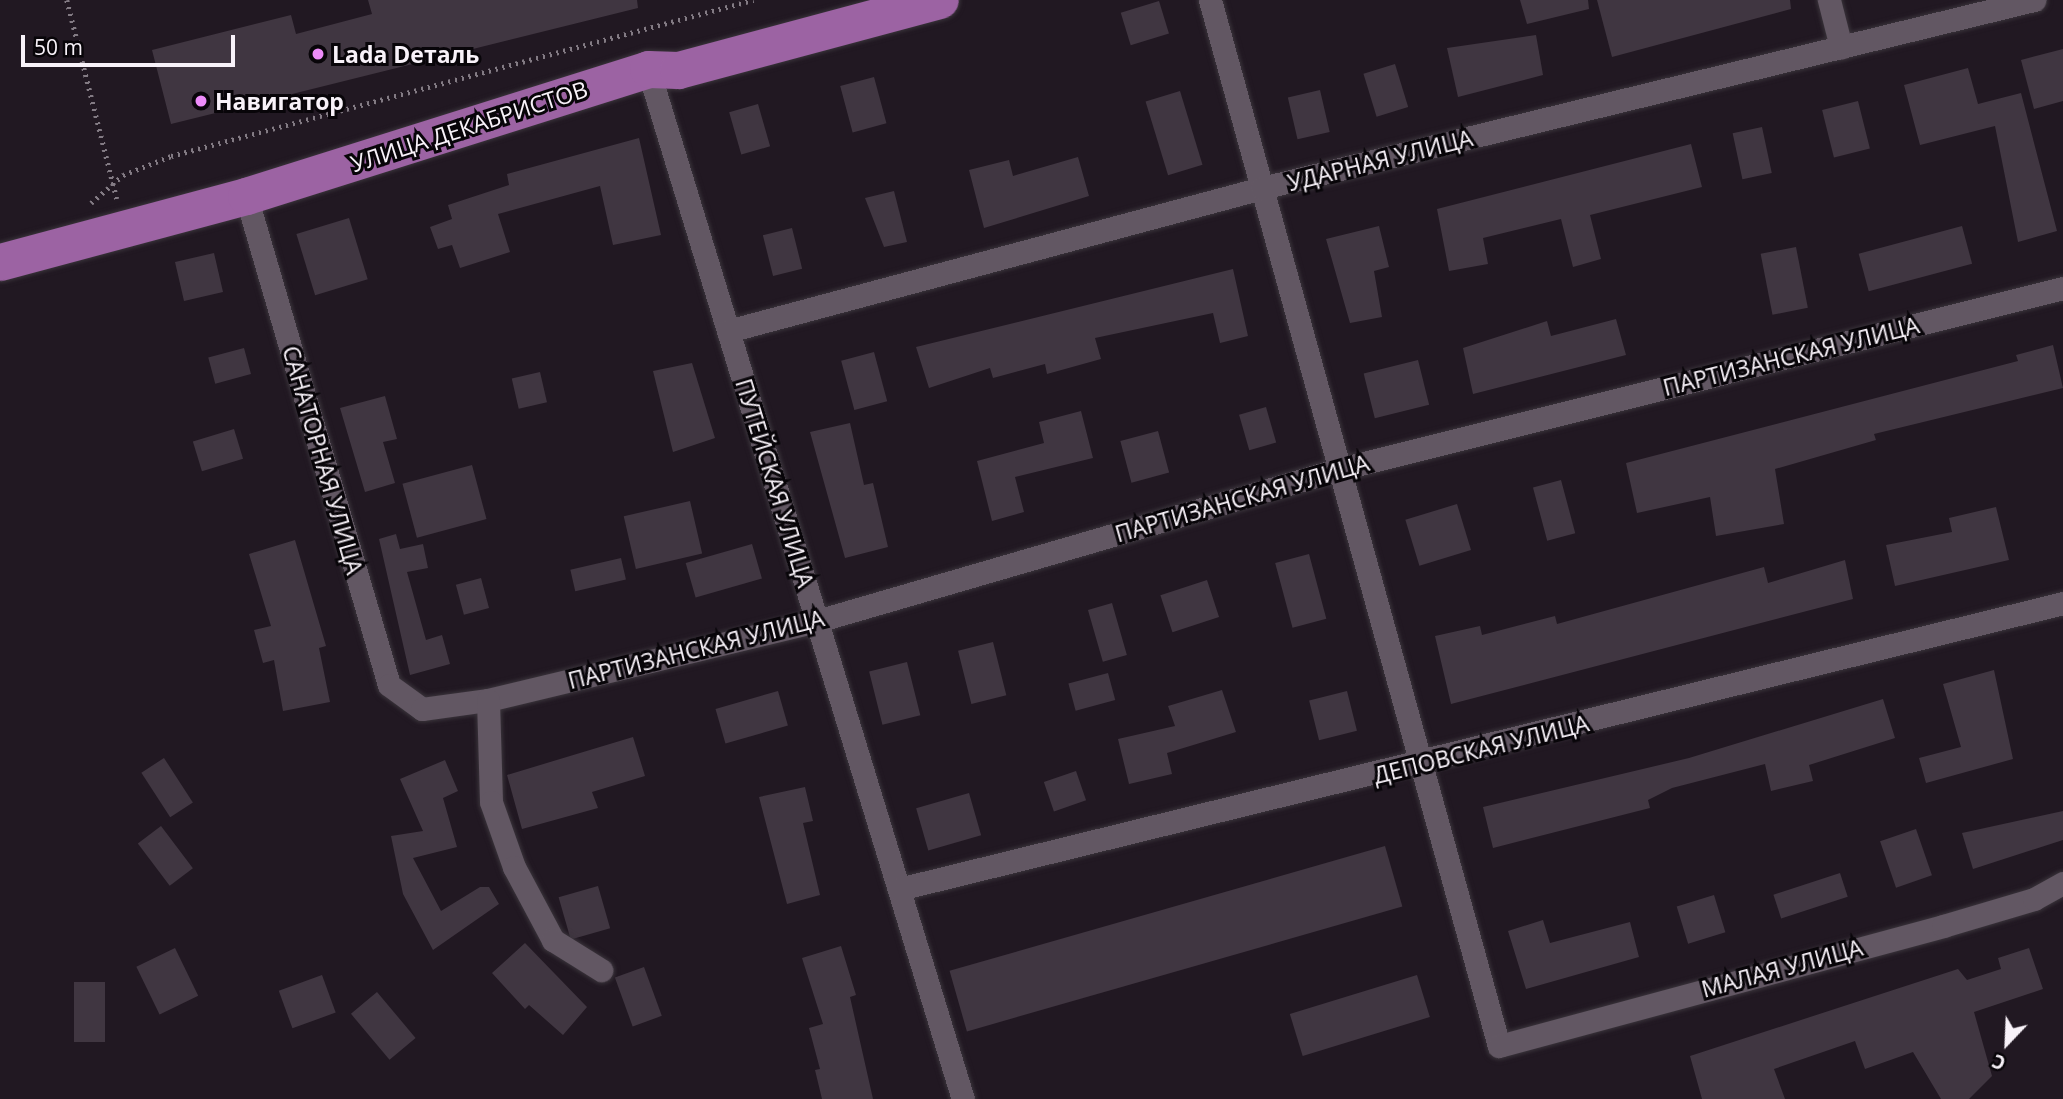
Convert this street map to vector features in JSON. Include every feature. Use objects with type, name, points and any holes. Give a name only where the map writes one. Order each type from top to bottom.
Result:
[{"type":"main road","name":"УЛИЦА ДЕКАБРИСТОВ","points":[[0,262],[246,196],[648,69],[678,71],[940,0]]},
{"type":"street","points":[[1210,0],[1422,764]]},
{"type":"street","points":[[1829,0],[1841,47]]},
{"type":"street","name":"УДАРНАЯ УЛИЦА","points":[[728,331],[1262,188],[2034,0]]},
{"type":"street","name":"ПУТЕЙСКАЯ УЛИЦА","points":[[648,69],[963,1099]]},
{"type":"street","name":"САНАТОРНАЯ УЛИЦА","points":[[246,196],[389,685],[422,709]]},
{"type":"street","name":"ПАРТИЗАНСКАЯ УЛИЦА","points":[[422,709],[488,700],[817,621],[1340,469],[2063,288]]},
{"type":"street","name":"ДЕПОВСКАЯ УЛИЦА","points":[[899,889],[1422,764],[2063,603]]},
{"type":"street","points":[[488,700],[491,802],[514,867],[554,940],[601,970]]},
{"type":"street","name":"МАЛАЯ УЛИЦА","points":[[1422,764],[1499,1046],[1943,926],[2034,899],[2063,883]]},
{"type":"path","points":[[67,0],[124,229]]},
{"type":"path","points":[[76,209],[113,184],[171,156],[754,0]]},
{"type":"building","points":[[368,0],[637,0],[638,8],[171,124],[152,50],[291,15],[296,34],[372,14]]},
{"type":"building","points":[[1520,0],[1588,0],[1589,9],[1527,24]]},
{"type":"building","points":[[1597,0],[1790,0],[1791,9],[1612,57]]},
{"type":"building","points":[[1159,1],[1169,34],[1131,45],[1121,13]]},
{"type":"building","points":[[1536,35],[1543,75],[1458,97],[1447,48]]},
{"type":"building","points":[[2063,49],[2063,101],[2034,109],[2021,60]]},
{"type":"building","points":[[1395,64],[1408,107],[1377,117],[1363,74]]},
{"type":"building","points":[[1968,68],[1978,104],[2021,93],[2057,231],[2018,242],[1995,126],[1920,145],[1904,85]]},
{"type":"building","points":[[874,77],[886,123],[853,132],[840,86]]},
{"type":"building","points":[[1320,90],[1330,132],[1298,139],[1288,97]]},
{"type":"building","points":[[1180,91],[1203,165],[1168,175],[1146,102]]},
{"type":"building","points":[[1858,101],[1870,149],[1834,157],[1822,110]]},
{"type":"building","points":[[758,104],[770,146],[741,155],[729,112]]},
{"type":"building","points":[[1762,127],[1772,173],[1742,179],[1733,133]]},
{"type":"building","points":[[639,138],[661,235],[613,245],[600,186],[498,214],[510,252],[460,268],[452,245],[438,249],[430,227],[452,219],[448,205],[509,185],[507,174]]},
{"type":"building","points":[[1691,144],[1702,187],[1590,215],[1601,259],[1573,267],[1561,219],[1483,238],[1488,264],[1449,271],[1437,209]]},
{"type":"building","points":[[1078,157],[1089,196],[984,228],[969,170],[1009,160],[1013,176]]},
{"type":"building","points":[[894,191],[907,242],[884,247],[865,198]]},
{"type":"building","points":[[349,218],[368,279],[315,295],[296,234]]},
{"type":"building","points":[[1379,226],[1389,267],[1374,271],[1382,317],[1350,323],[1326,239]]},
{"type":"building","points":[[1962,226],[1972,264],[1869,291],[1859,254]]},
{"type":"building","points":[[792,228],[802,269],[773,276],[763,235]]},
{"type":"building","points":[[1796,247],[1808,308],[1772,315],[1761,254]]},
{"type":"building","points":[[214,253],[223,292],[184,301],[175,262]]},
{"type":"building","points":[[1233,269],[1248,336],[1220,343],[1213,313],[1095,338],[1101,359],[1047,374],[1045,364],[993,378],[990,368],[929,388],[916,347]]},
{"type":"building","points":[[1616,319],[1626,355],[1473,394],[1463,348],[1547,321],[1551,336]]},
{"type":"building","points":[[2053,345],[2063,388],[1874,434],[1876,440],[1775,469],[1784,524],[1716,536],[1710,497],[1637,513],[1626,463],[2018,361],[2016,355]]},
{"type":"building","points":[[244,348],[251,374],[215,384],[208,358]]},
{"type":"building","points":[[874,352],[887,401],[854,410],[841,361]]},
{"type":"building","points":[[1418,360],[1429,405],[1375,418],[1364,374]]},
{"type":"building","points":[[692,363],[715,438],[673,452],[653,371]]},
{"type":"building","points":[[540,372],[547,402],[519,409],[512,379]]},
{"type":"building","points":[[385,396],[397,439],[383,442],[395,483],[365,492],[340,408]]},
{"type":"building","points":[[1266,407],[1276,443],[1249,450],[1239,415]]},
{"type":"building","points":[[1081,411],[1093,458],[1015,477],[1024,512],[992,521],[977,461],[1044,443],[1039,422]]},
{"type":"building","points":[[850,423],[864,485],[873,483],[888,547],[845,558],[810,432]]},
{"type":"building","points":[[234,429],[243,459],[202,471],[193,442]]},
{"type":"building","points":[[1158,431],[1169,473],[1131,483],[1120,441]]},
{"type":"building","points":[[472,465],[486,519],[417,538],[402,484]]},
{"type":"building","points":[[1561,480],[1575,533],[1547,541],[1533,488]]},
{"type":"building","points":[[690,501],[702,554],[636,569],[624,516]]},
{"type":"building","points":[[1457,504],[1471,550],[1419,566],[1405,520]]},
{"type":"building","points":[[1996,507],[2009,560],[1895,586],[1886,545],[1952,532],[1949,518]]},
{"type":"building","points":[[396,534],[400,549],[423,544],[428,568],[407,572],[426,640],[442,635],[450,664],[410,675],[379,539]]},
{"type":"building","points":[[295,540],[326,646],[319,648],[330,702],[283,711],[274,660],[263,663],[254,630],[271,626],[249,554]]},
{"type":"building","points":[[752,544],[762,579],[696,598],[686,563]]},
{"type":"building","points":[[1309,554],[1326,619],[1293,628],[1275,563]]},
{"type":"building","points":[[621,558],[626,579],[575,591],[570,570]]},
{"type":"building","points":[[1845,560],[1853,599],[1451,704],[1435,636],[1480,626],[1482,635],[1555,616],[1557,624],[1764,567],[1768,583]]},
{"type":"building","points":[[481,578],[489,608],[464,615],[456,585]]},
{"type":"building","points":[[1207,580],[1219,617],[1172,632],[1160,595]]},
{"type":"building","points":[[1112,603],[1127,655],[1103,662],[1088,610]]},
{"type":"building","points":[[993,642],[1006,695],[971,704],[958,651]]},
{"type":"building","points":[[907,662],[920,715],[882,725],[869,671]]},
{"type":"building","points":[[1994,670],[2013,759],[1926,783],[1919,758],[1961,747],[1943,684]]},
{"type":"building","points":[[1108,673],[1115,700],[1076,711],[1068,684]]},
{"type":"building","points":[[1222,690],[1236,732],[1167,753],[1172,774],[1129,784],[1118,739],[1175,726],[1168,706]]},
{"type":"building","points":[[778,691],[788,726],[725,744],[716,709]]},
{"type":"building","points":[[1347,691],[1357,731],[1319,740],[1309,700]]},
{"type":"building","points":[[1883,699],[1895,738],[1809,765],[1813,781],[1771,791],[1765,764],[1672,788],[1648,800],[1650,808],[1493,848],[1483,807],[1689,758]]},
{"type":"building","points":[[633,737],[645,776],[592,792],[598,808],[522,829],[507,775]]},
{"type":"building","points":[[164,758],[193,802],[170,817],[141,773]]},
{"type":"building","points":[[445,760],[458,791],[443,798],[457,847],[413,858],[441,911],[480,887],[489,887],[499,904],[433,950],[403,894],[391,836],[423,831],[400,779]]},
{"type":"building","points":[[1076,771],[1086,800],[1054,811],[1044,782]]},
{"type":"building","points":[[805,787],[813,821],[803,823],[820,895],[787,904],[759,797]]},
{"type":"building","points":[[969,793],[981,835],[928,850],[916,808]]},
{"type":"building","points":[[2063,811],[2063,840],[1973,869],[1962,833]]},
{"type":"building","points":[[161,826],[193,868],[170,886],[138,843]]},
{"type":"building","points":[[1916,829],[1932,875],[1896,888],[1880,841]]},
{"type":"building","points":[[1385,846],[1402,907],[967,1031],[950,971]]},
{"type":"building","points":[[1840,873],[1848,897],[1781,918],[1773,895]]},
{"type":"building","points":[[598,886],[610,928],[571,940],[559,897]]},
{"type":"building","points":[[1714,895],[1725,932],[1688,944],[1677,906]]},
{"type":"building","points":[[1543,920],[1550,943],[1630,922],[1639,957],[1526,989],[1508,931]]},
{"type":"building","points":[[525,943],[587,1007],[563,1035],[529,1005],[525,1009],[492,973]]},
{"type":"building","points":[[841,946],[856,995],[850,997],[873,1099],[822,1099],[815,1070],[820,1069],[809,1028],[823,1024],[802,958]]},
{"type":"building","points":[[175,948],[198,996],[160,1014],[136,967]]},
{"type":"building","points":[[2029,948],[2043,989],[1974,1012],[1992,1076],[1969,1099],[1941,1099],[1913,1052],[1865,1069],[1855,1041],[1774,1069],[1785,1099],[1702,1099],[1690,1056],[1958,969],[1967,980],[2001,969],[1998,958]]},
{"type":"building","points":[[644,967],[662,1016],[633,1026],[615,978]]},
{"type":"building","points":[[322,975],[336,1013],[292,1028],[279,991]]},
{"type":"building","points":[[1417,975],[1430,1017],[1303,1056],[1290,1014]]},
{"type":"building","points":[[74,982],[105,982],[105,1042],[74,1042]]},
{"type":"building","points":[[377,992],[416,1038],[390,1060],[351,1014]]},
{"type":"place","name":"Lada Dеталь","points":[[318,54]]},
{"type":"place","name":"Навигатор","points":[[201,101]]}]
